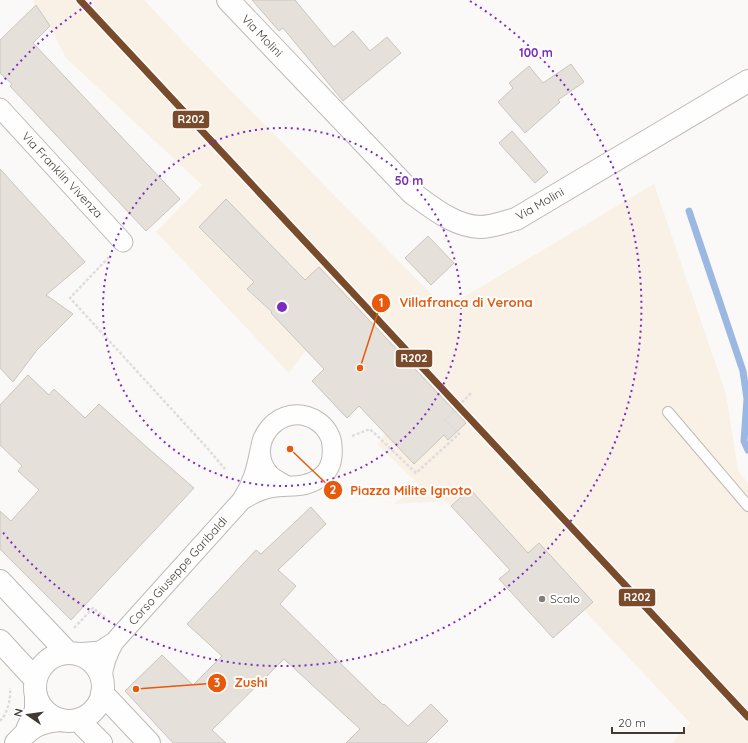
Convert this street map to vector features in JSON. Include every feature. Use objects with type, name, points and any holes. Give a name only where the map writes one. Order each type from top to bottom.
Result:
[{"type":"main road","name":"Via Molini","points":[[228,0],[412,193],[441,214],[462,224],[481,227],[497,225],[516,219],[748,81]]},
{"type":"main road","points":[[0,581],[72,653]]},
{"type":"main road","points":[[0,641],[36,687],[39,704],[45,711],[52,717],[69,720],[101,743]]},
{"type":"main road","points":[[72,653],[86,657],[93,663],[99,670],[102,686],[99,702],[94,710],[87,716],[69,720],[41,723],[34,726],[21,737],[36,710],[36,687],[39,669],[47,660],[56,655],[72,653]]},
{"type":"main road","points":[[102,686],[149,743]]},
{"type":"street","name":"Via Franklin Vivenza","points":[[0,108],[123,242]]},
{"type":"street","points":[[292,414],[311,417],[322,424],[329,434],[332,442],[333,455],[324,475],[313,483],[296,487],[287,486],[257,491],[242,500],[256,473],[263,438],[271,425],[280,418],[292,414]]},
{"type":"street","points":[[260,450],[263,464],[270,475],[287,486]]},
{"type":"street","name":"Corso Giuseppe Garibaldi","points":[[102,686],[103,667],[106,657],[118,638],[242,500]]},
{"type":"street","name":"Corso Giuseppe Garibaldi","points":[[72,653],[100,651],[118,638]]},
{"type":"lane","points":[[668,412],[748,506]]},
{"type":"path","points":[[123,242],[70,298],[208,449],[224,469]]},
{"type":"path","points":[[332,442],[370,430],[416,473],[459,434],[445,420],[472,392]]},
{"type":"path","points":[[72,630],[94,608],[118,638]]},
{"type":"path","points":[[0,721],[4,717],[10,694],[10,688],[6,682]]},
{"type":"shaded area","points":[[32,0],[144,0],[445,308],[654,184],[726,394],[738,471],[748,483],[748,743],[672,743],[690,723],[584,610],[553,638],[499,579],[509,570],[451,506],[444,501],[394,504],[419,485],[377,444],[385,434],[359,406],[347,418],[312,381],[324,369],[306,350],[289,373],[156,232],[202,185],[66,58],[50,26]]},
{"type":"building","points":[[252,0],[295,0],[334,47],[353,31],[370,51],[387,37],[401,53],[343,101],[283,28],[279,31]]},
{"type":"building","points":[[36,5],[50,26],[33,43],[180,199],[146,231],[10,86],[12,84],[0,73],[0,40]]},
{"type":"building","points":[[571,64],[584,82],[558,100],[560,102],[525,133],[498,102],[513,88],[509,83],[529,66],[543,83]]},
{"type":"building","points":[[512,131],[548,172],[535,183],[499,143]]},
{"type":"building","points":[[0,169],[85,262],[46,295],[73,314],[37,350],[13,382],[0,368]]},
{"type":"building","points":[[226,199],[305,280],[319,267],[466,423],[448,440],[444,435],[414,464],[359,406],[347,418],[312,381],[324,369],[271,313],[272,312],[247,289],[254,282],[199,227]]},
{"type":"building","points":[[428,236],[454,263],[431,285],[405,258]]},
{"type":"building","points":[[28,375],[49,395],[54,389],[85,418],[99,404],[194,488],[71,620],[0,549],[0,511],[11,521],[39,490],[18,471],[22,466],[0,445],[0,405]]},
{"type":"building","points":[[470,489],[528,553],[539,543],[593,602],[553,638],[499,579],[510,570],[451,506]]},
{"type":"building","points":[[311,507],[326,524],[278,570],[296,586],[280,604],[383,705],[384,704],[408,726],[431,704],[448,721],[426,743],[346,743],[360,729],[284,659],[212,730],[226,743],[173,743],[125,691],[162,655],[193,685],[222,656],[187,624],[256,550],[261,554]]},
{"type":"waterway","points":[[689,211],[743,371],[747,399],[744,441],[748,450]]},
{"type":"transit line","name":"R202","points":[[80,0],[748,717]]},
{"type":"place","name":"Villafranca di Verona","points":[[360,368]]},
{"type":"place","name":"Piazza Milite Ignoto","points":[[290,449]]},
{"type":"place","name":"Scalo","points":[[542,599]]},
{"type":"place","name":"Zushi","points":[[136,689]]}]
